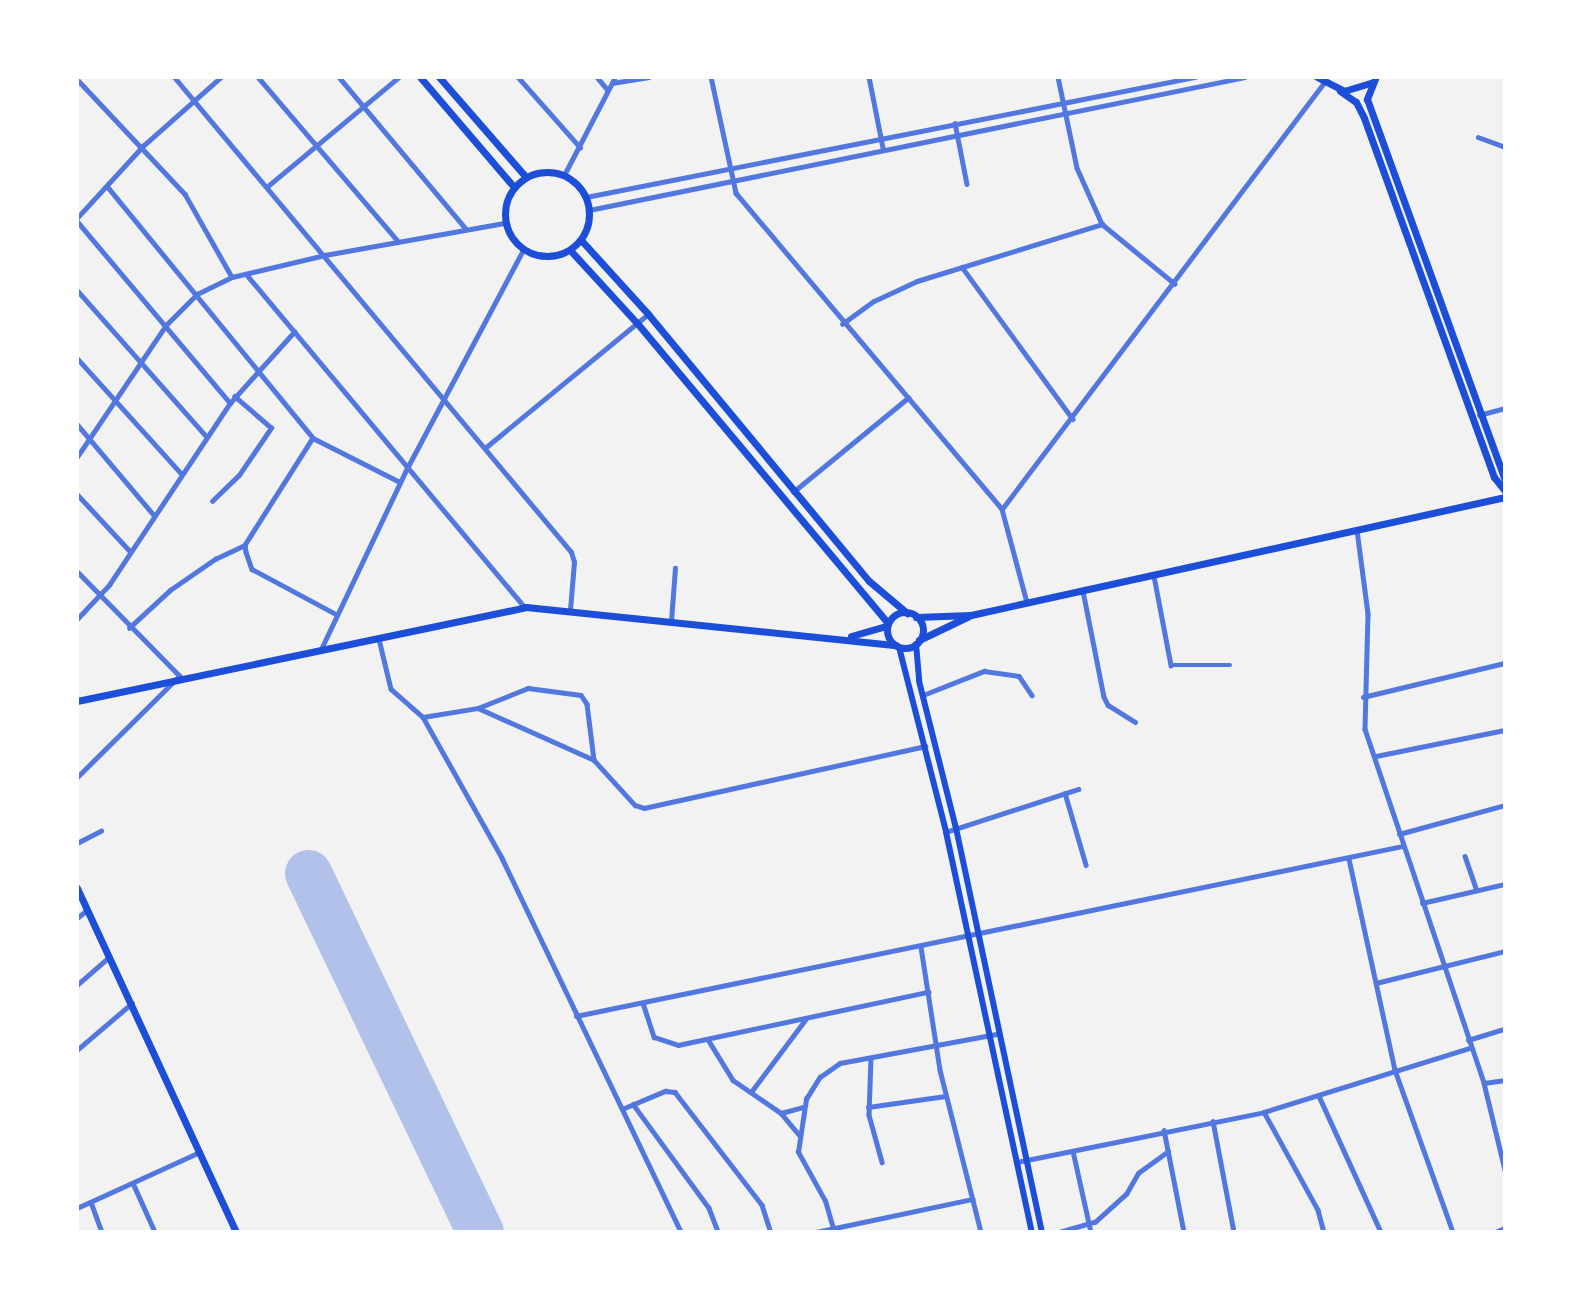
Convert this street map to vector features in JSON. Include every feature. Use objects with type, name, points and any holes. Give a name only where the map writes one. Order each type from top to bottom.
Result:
[{"type":"main road","points":[[420,77],[514,187]]},
{"type":"main road","points":[[439,77],[526,177]]},
{"type":"main road","points":[[1317,77],[1356,102],[1364,118],[1477,416],[1505,481]]},
{"type":"main road","points":[[1340,91],[1357,90],[1376,78]]},
{"type":"main road","points":[[1376,78],[1367,99],[1477,416],[1493,477],[1505,491]]},
{"type":"main road","points":[[538,173],[564,175],[586,197],[589,210],[580,240],[570,250],[547,257],[523,250],[505,223],[504,210],[514,187],[526,177],[538,173]]},
{"type":"main road","points":[[580,240],[648,314],[869,581],[907,613],[916,617],[971,615],[1505,497]]},
{"type":"main road","points":[[570,250],[637,323],[888,625]]},
{"type":"main road","points":[[77,701],[180,676],[526,607],[846,638],[897,646],[918,642],[971,615]]},
{"type":"main road","points":[[907,613],[896,615],[888,625],[887,635],[897,646],[946,832],[987,1037],[1032,1232]]},
{"type":"main road","points":[[916,617],[922,630],[918,642],[922,696],[956,828],[997,1034],[1042,1232]]},
{"type":"main road","points":[[846,638],[888,625]]},
{"type":"main road","points":[[951,856],[960,853]]},
{"type":"main road","points":[[77,888],[202,1151],[236,1232]]},
{"type":"street","points":[[174,77],[268,186],[573,557],[570,610]]},
{"type":"street","points":[[221,77],[143,146],[77,220],[230,403]]},
{"type":"street","points":[[258,77],[397,240]]},
{"type":"street","points":[[339,77],[466,229]]},
{"type":"street","points":[[268,186],[399,77]]},
{"type":"street","points":[[518,77],[580,147]]},
{"type":"street","points":[[597,77],[611,83],[649,77]]},
{"type":"street","points":[[711,77],[731,181],[842,324],[1002,509],[1027,603]]},
{"type":"street","points":[[869,77],[883,148]]},
{"type":"street","points":[[1058,77],[1077,168],[1102,224],[1175,284]]},
{"type":"street","points":[[586,197],[1195,77]]},
{"type":"street","points":[[589,210],[883,148],[1245,77]]},
{"type":"street","points":[[77,79],[186,194],[232,277]]},
{"type":"street","points":[[564,175],[611,83]]},
{"type":"street","points":[[1002,509],[1175,284],[1323,83]]},
{"type":"street","points":[[1117,92],[1119,102]]},
{"type":"street","points":[[1003,114],[1005,125]]},
{"type":"street","points":[[955,123],[967,184]]},
{"type":"street","points":[[1478,137],[1505,147]]},
{"type":"street","points":[[107,186],[313,438],[400,482]]},
{"type":"street","points":[[77,457],[138,363],[166,325],[197,294],[232,277],[397,240],[505,223]]},
{"type":"street","points":[[842,324],[890,293],[962,267],[1102,224]]},
{"type":"street","points":[[321,649],[406,470],[523,250]]},
{"type":"street","points":[[962,267],[1073,419]]},
{"type":"street","points":[[247,275],[406,470],[526,607]]},
{"type":"street","points":[[77,290],[138,363],[206,436]]},
{"type":"street","points":[[485,448],[648,314]]},
{"type":"street","points":[[77,618],[100,597],[180,472],[230,403],[258,368],[294,332]]},
{"type":"street","points":[[77,358],[180,472]]},
{"type":"street","points":[[212,501],[239,475],[271,428],[235,397]]},
{"type":"street","points":[[793,492],[908,398]]},
{"type":"street","points":[[1477,416],[1505,408]]},
{"type":"street","points":[[77,424],[153,514]]},
{"type":"street","points":[[129,628],[170,590],[215,559],[245,545],[313,438]]},
{"type":"street","points":[[77,494],[130,551]]},
{"type":"street","points":[[1357,530],[1368,614],[1363,696],[1365,729],[1470,1048],[1484,1083],[1505,1170]]},
{"type":"street","points":[[245,545],[253,569],[337,614]]},
{"type":"street","points":[[671,622],[675,568]]},
{"type":"street","points":[[77,571],[129,628],[180,676],[77,778]]},
{"type":"street","points":[[1154,576],[1171,665],[1230,665]]},
{"type":"street","points":[[1083,591],[1104,697],[1108,705],[1135,722]]},
{"type":"street","points":[[379,638],[391,689],[423,717],[502,858],[681,1232]]},
{"type":"street","points":[[1363,696],[1505,663]]},
{"type":"street","points":[[922,696],[984,671],[1019,676],[1032,695]]},
{"type":"street","points":[[423,717],[478,708],[528,688],[581,695],[587,704],[594,760]]},
{"type":"street","points":[[478,708],[594,760],[635,805],[644,808],[925,746]]},
{"type":"street","points":[[1376,756],[1505,730]]},
{"type":"street","points":[[946,832],[1078,789]]},
{"type":"street","points":[[1065,793],[1086,865]]},
{"type":"street","points":[[1399,834],[1505,805]]},
{"type":"street","points":[[77,843],[101,831]]},
{"type":"street","points":[[576,1016],[1403,846]]},
{"type":"street","points":[[1465,856],[1477,890]]},
{"type":"street","points":[[1349,859],[1395,1070],[1453,1232]]},
{"type":"street","points":[[1422,903],[1505,884]]},
{"type":"street","points":[[77,918],[87,910]]},
{"type":"street","points":[[921,947],[945,1096],[981,1232]]},
{"type":"street","points":[[1376,983],[1442,964],[1505,951]]},
{"type":"street","points":[[77,985],[110,956]]},
{"type":"street","points":[[643,1003],[651,1033],[659,1040],[678,1045],[709,1041],[929,992]]},
{"type":"street","points":[[77,1050],[132,1003]]},
{"type":"street","points":[[751,1092],[806,1020]]},
{"type":"street","points":[[1468,1040],[1505,1029]]},
{"type":"street","points":[[834,1230],[821,1193],[801,1164],[800,1136],[804,1107],[812,1088],[830,1069],[871,1058],[997,1034]]},
{"type":"street","points":[[709,1041],[726,1073],[781,1113],[800,1136]]},
{"type":"street","points":[[1017,1162],[1164,1129],[1264,1112],[1470,1048]]},
{"type":"street","points":[[871,1058],[868,1107],[882,1163]]},
{"type":"street","points":[[1484,1083],[1505,1080]]},
{"type":"street","points":[[622,1109],[665,1091],[677,1094],[762,1205],[771,1232]]},
{"type":"street","points":[[868,1107],[945,1096]]},
{"type":"street","points":[[1319,1096],[1381,1232]]},
{"type":"street","points":[[633,1104],[709,1208],[718,1232]]},
{"type":"street","points":[[781,1113],[804,1107]]},
{"type":"street","points":[[1264,1112],[1318,1210],[1324,1232]]},
{"type":"street","points":[[1213,1121],[1234,1232]]},
{"type":"street","points":[[1164,1129],[1184,1232]]},
{"type":"street","points":[[77,1208],[202,1151]]},
{"type":"street","points":[[1073,1151],[1092,1230]]},
{"type":"street","points":[[1059,1232],[1092,1230],[1124,1196],[1138,1173],[1168,1152]]},
{"type":"street","points":[[133,1183],[155,1232]]},
{"type":"street","points":[[816,1232],[973,1199]]},
{"type":"street","points":[[91,1202],[102,1232]]},
{"type":"street","points":[[1495,1232],[1505,1228]]},
{"type":"runway","points":[[308,873],[480,1232]]}]
